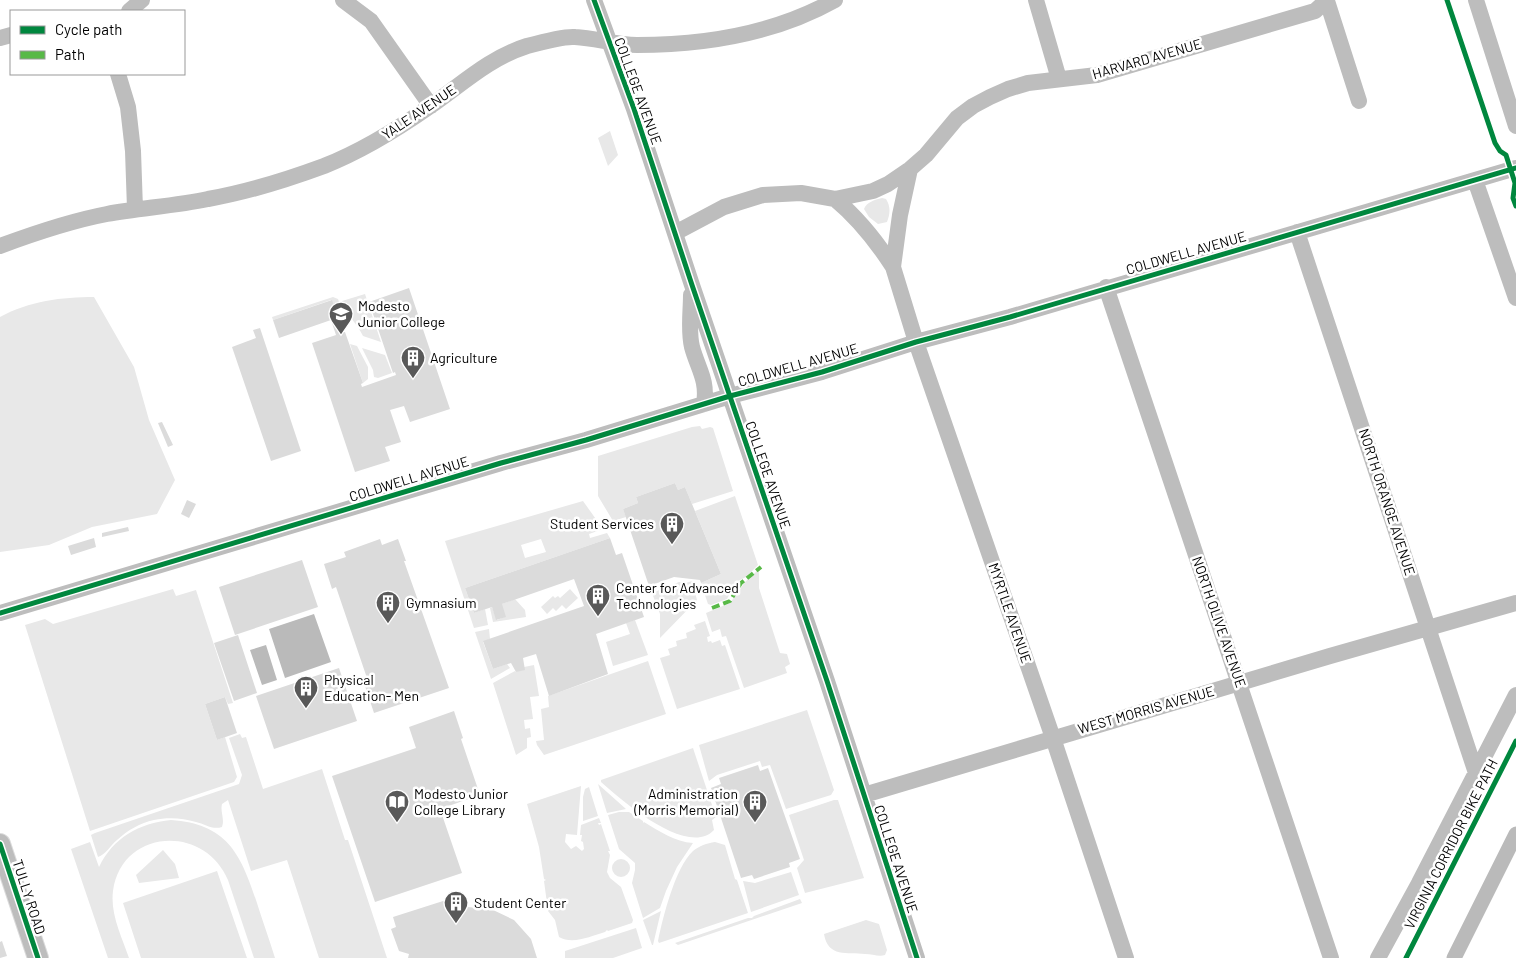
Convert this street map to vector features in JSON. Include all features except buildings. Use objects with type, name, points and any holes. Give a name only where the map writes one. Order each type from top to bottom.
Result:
[{"type":"main road","name":"TULLY ROAD","points":[[0,844],[38,958]]},
{"type":"street","points":[[130,10],[142,0]]},
{"type":"street","points":[[343,0],[371,21],[430,106]]},
{"type":"street","name":"COLLEGE AVENUE","points":[[594,0],[634,109],[824,671],[917,958]]},
{"type":"street","name":"YALE AVENUE","points":[[0,246],[62,225],[135,209],[206,200],[244,192],[282,182],[327,165],[368,146],[430,106],[486,65],[527,46],[573,36],[635,46],[709,40],[766,29],[822,8],[835,0]]},
{"type":"street","points":[[1036,0],[1059,79]]},
{"type":"street","points":[[1327,0],[1359,101]]},
{"type":"street","name":"HARVARD AVENUE","points":[[675,233],[724,207],[763,195],[801,193],[835,199],[873,191],[888,184],[910,169],[926,155],[957,118],[990,96],[1028,83],[1097,75],[1315,11],[1327,0]]},
{"type":"street","points":[[1476,0],[1516,126]]},
{"type":"street","points":[[118,75],[128,107],[134,151],[135,209]]},
{"type":"street","name":"COLDWELL AVENUE","points":[[0,613],[483,468],[586,440],[730,396],[822,372],[916,342],[1516,168]]},
{"type":"street","name":"MYRTLE AVENUE","points":[[893,267],[900,215],[910,169]]},
{"type":"street","points":[[1475,180],[1516,298]]},
{"type":"street","name":"MYRTLE AVENUE","points":[[835,199],[852,213],[877,242],[893,267],[916,342],[1053,738],[1126,958]]},
{"type":"street","name":"NORTH ORANGE AVENUE","points":[[1297,232],[1476,773]]},
{"type":"street","points":[[692,285],[690,320],[692,346],[704,382],[706,392],[704,404]]},
{"type":"street","name":"NORTH OLIVE AVENUE","points":[[1106,287],[1331,958]]},
{"type":"street","name":"WEST MORRIS AVENUE","points":[[864,794],[1516,603]]},
{"type":"street","points":[[1378,958],[1516,695]]},
{"type":"shaded area","points":[[610,131],[618,155],[608,166],[598,138]]},
{"type":"shaded area","points":[[882,198],[888,202],[889,213],[887,222],[878,224],[869,217],[864,209],[869,203]]},
{"type":"shaded area","points":[[365,294],[381,342],[363,336],[342,301]]},
{"type":"shaded area","points":[[94,297],[134,367],[149,420],[175,480],[157,514],[92,527],[49,545],[0,552],[0,317],[22,307],[46,301]]},
{"type":"shaded area","points":[[333,297],[338,299],[346,322],[346,326],[341,328],[331,300],[273,320],[272,317]]},
{"type":"shaded area","points":[[350,344],[357,346],[368,367],[368,379],[363,383]]},
{"type":"shaded area","points":[[362,348],[385,355],[392,373],[378,378],[374,377],[373,370]]},
{"type":"shaded area","points":[[700,426],[702,429],[713,428],[733,491],[692,504],[685,487],[678,490],[675,483],[636,497],[638,503],[623,509],[626,517],[613,521],[598,496],[598,456]]},
{"type":"shaded area","points":[[735,496],[758,565],[746,577],[736,582],[727,599],[711,605],[708,604],[701,583],[721,574],[695,511]]},
{"type":"shaded area","points":[[583,501],[603,529],[589,534],[590,538],[607,533],[610,538],[465,588],[474,613],[485,609],[488,625],[474,628],[445,541]],"holes":[[[541,539],[546,552],[525,558],[521,545]]]},
{"type":"shaded area","points":[[759,569],[759,588],[780,653],[787,654],[790,664],[785,667],[787,673],[744,688],[726,636],[722,637],[720,629],[712,632],[706,613],[730,603],[745,582]]},
{"type":"shaded area","points":[[692,581],[697,600],[660,638],[660,614],[652,593],[679,582],[686,583]]},
{"type":"shaded area","points":[[173,589],[176,596],[196,590],[233,703],[228,704],[225,697],[205,704],[217,740],[225,737],[237,777],[234,782],[90,831],[25,625],[45,619],[53,624]]},
{"type":"shaded area","points":[[570,589],[578,598],[566,609],[562,605],[556,611],[553,608],[547,614],[541,607],[553,596],[560,598]]},
{"type":"shaded area","points":[[515,599],[525,610],[526,617],[493,622],[490,608],[492,607],[497,620],[502,618],[502,604]]},
{"type":"shaded area","points":[[314,614],[331,662],[285,678],[269,629]]},
{"type":"shaded area","points":[[635,620],[648,655],[613,666],[606,642],[630,634],[626,623]]},
{"type":"shaded area","points":[[705,621],[710,636],[707,637],[708,642],[711,641],[712,643],[720,640],[722,646],[725,645],[740,689],[677,709],[660,658],[670,655],[668,649],[677,646],[676,641],[687,638],[686,633],[696,629],[694,625]]},
{"type":"shaded area","points":[[489,629],[490,639],[483,642],[493,669],[507,664],[510,668],[491,679],[475,632]]},
{"type":"shaded area","points":[[266,645],[277,680],[262,685],[250,650]]},
{"type":"shaded area","points":[[648,661],[666,714],[544,755],[536,741],[544,740],[541,709],[549,707],[548,696]]},
{"type":"shaded area","points":[[534,665],[539,696],[530,697],[533,719],[524,720],[525,729],[530,728],[531,737],[527,738],[527,748],[516,755],[493,683],[524,667]]},
{"type":"shaded area","points":[[807,710],[834,790],[831,795],[786,809],[770,765],[762,767],[760,761],[717,775],[709,781],[699,745]]},
{"type":"shaded area","points":[[240,734],[242,738],[246,737],[263,789],[322,769],[387,958],[319,958],[287,860],[251,871],[228,800],[222,804],[222,827],[212,827],[181,819],[165,818],[154,820],[130,830],[98,857],[91,835],[239,784],[242,775],[229,738]]},
{"type":"shaded area","points":[[693,748],[716,817],[712,820],[714,830],[702,837],[688,837],[672,832],[655,823],[623,801],[601,782],[601,780]]},
{"type":"shaded area","points":[[598,784],[626,809],[607,813]]},
{"type":"shaded area","points":[[581,786],[577,835],[566,834],[565,842],[571,849],[576,846],[582,851],[584,849],[583,842],[581,841],[582,835],[580,835],[581,825],[599,818],[601,823],[598,823],[599,825],[601,824],[610,851],[608,851],[610,855],[607,872],[610,878],[621,887],[633,920],[632,923],[594,936],[570,940],[559,937],[555,920],[548,911],[544,881],[546,880],[544,879],[539,847],[527,804]]},
{"type":"shaded area","points":[[589,787],[598,816],[583,821],[583,797],[585,789]]},
{"type":"shaded area","points":[[838,800],[864,878],[805,893],[797,868],[804,860],[789,815]]},
{"type":"shaded area","points":[[629,812],[643,821],[643,823],[667,836],[693,843],[677,867],[660,908],[643,918],[632,883],[635,863],[619,849],[608,815]]},
{"type":"shaded area","points":[[171,820],[205,827],[218,834],[237,855],[250,883],[275,958],[254,958],[228,880],[216,862],[201,849],[183,842],[164,841],[147,845],[131,855],[119,870],[113,891],[113,908],[129,958],[108,958],[71,849],[90,842],[99,867],[119,840],[128,834],[148,825]]},
{"type":"shaded area","points":[[715,842],[725,845],[748,913],[659,943],[667,906],[681,869],[693,851],[703,845]]},
{"type":"shaded area","points":[[163,850],[175,864],[179,878],[139,883],[136,875]]},
{"type":"shaded area","points":[[621,859],[627,862],[630,868],[627,874],[621,877],[615,874],[612,868],[615,862]]},
{"type":"shaded area","points":[[217,871],[247,958],[141,958],[123,903]]},
{"type":"shaded area","points":[[791,872],[799,895],[751,912],[743,881],[755,883]]},
{"type":"shaded area","points":[[800,899],[802,903],[678,945],[675,943],[752,918]]},
{"type":"shaded area","points":[[661,911],[653,945],[652,945],[643,920]]},
{"type":"shaded area","points":[[866,920],[879,924],[887,950],[885,955],[839,952],[830,947],[826,942],[824,934]]},
{"type":"shaded area","points":[[636,928],[642,948],[613,958],[565,958],[565,951]]},
{"type":"waterway","points":[[1454,958],[1516,834]]},
{"type":"marked path","points":[[712,608],[730,601],[741,583],[761,567]]},
{"type":"cycle path","points":[[594,0],[634,109],[827,681],[917,958]]},
{"type":"cycle path","points":[[1447,0],[1495,143],[1500,151],[1506,155],[1515,183],[1513,198],[1516,206]]},
{"type":"cycle path","points":[[0,613],[501,463],[586,440],[730,396],[822,372],[916,342],[1010,317],[1516,168]]},
{"type":"cycle path","name":"VIRGINIA CORRIDOR BIKE PATH","points":[[1406,958],[1516,741]]},
{"type":"cycle path","points":[[0,844],[38,958]]},
{"type":"place","name":"Modesto Junior College","points":[[341,335]]},
{"type":"place","name":"Agriculture","points":[[413,379]]},
{"type":"place","name":"Student Services","points":[[672,545]]},
{"type":"place","name":"Center for Advanced Technologies","points":[[598,617]]},
{"type":"place","name":"Gymnasium","points":[[388,624]]},
{"type":"place","name":"Physical Education- Men","points":[[306,709]]},
{"type":"place","name":"Modesto Junior College Library","points":[[397,823]]},
{"type":"place","name":"Administration (Morris Memorial)","points":[[755,823]]},
{"type":"place","name":"Student Center","points":[[456,924]]}]
